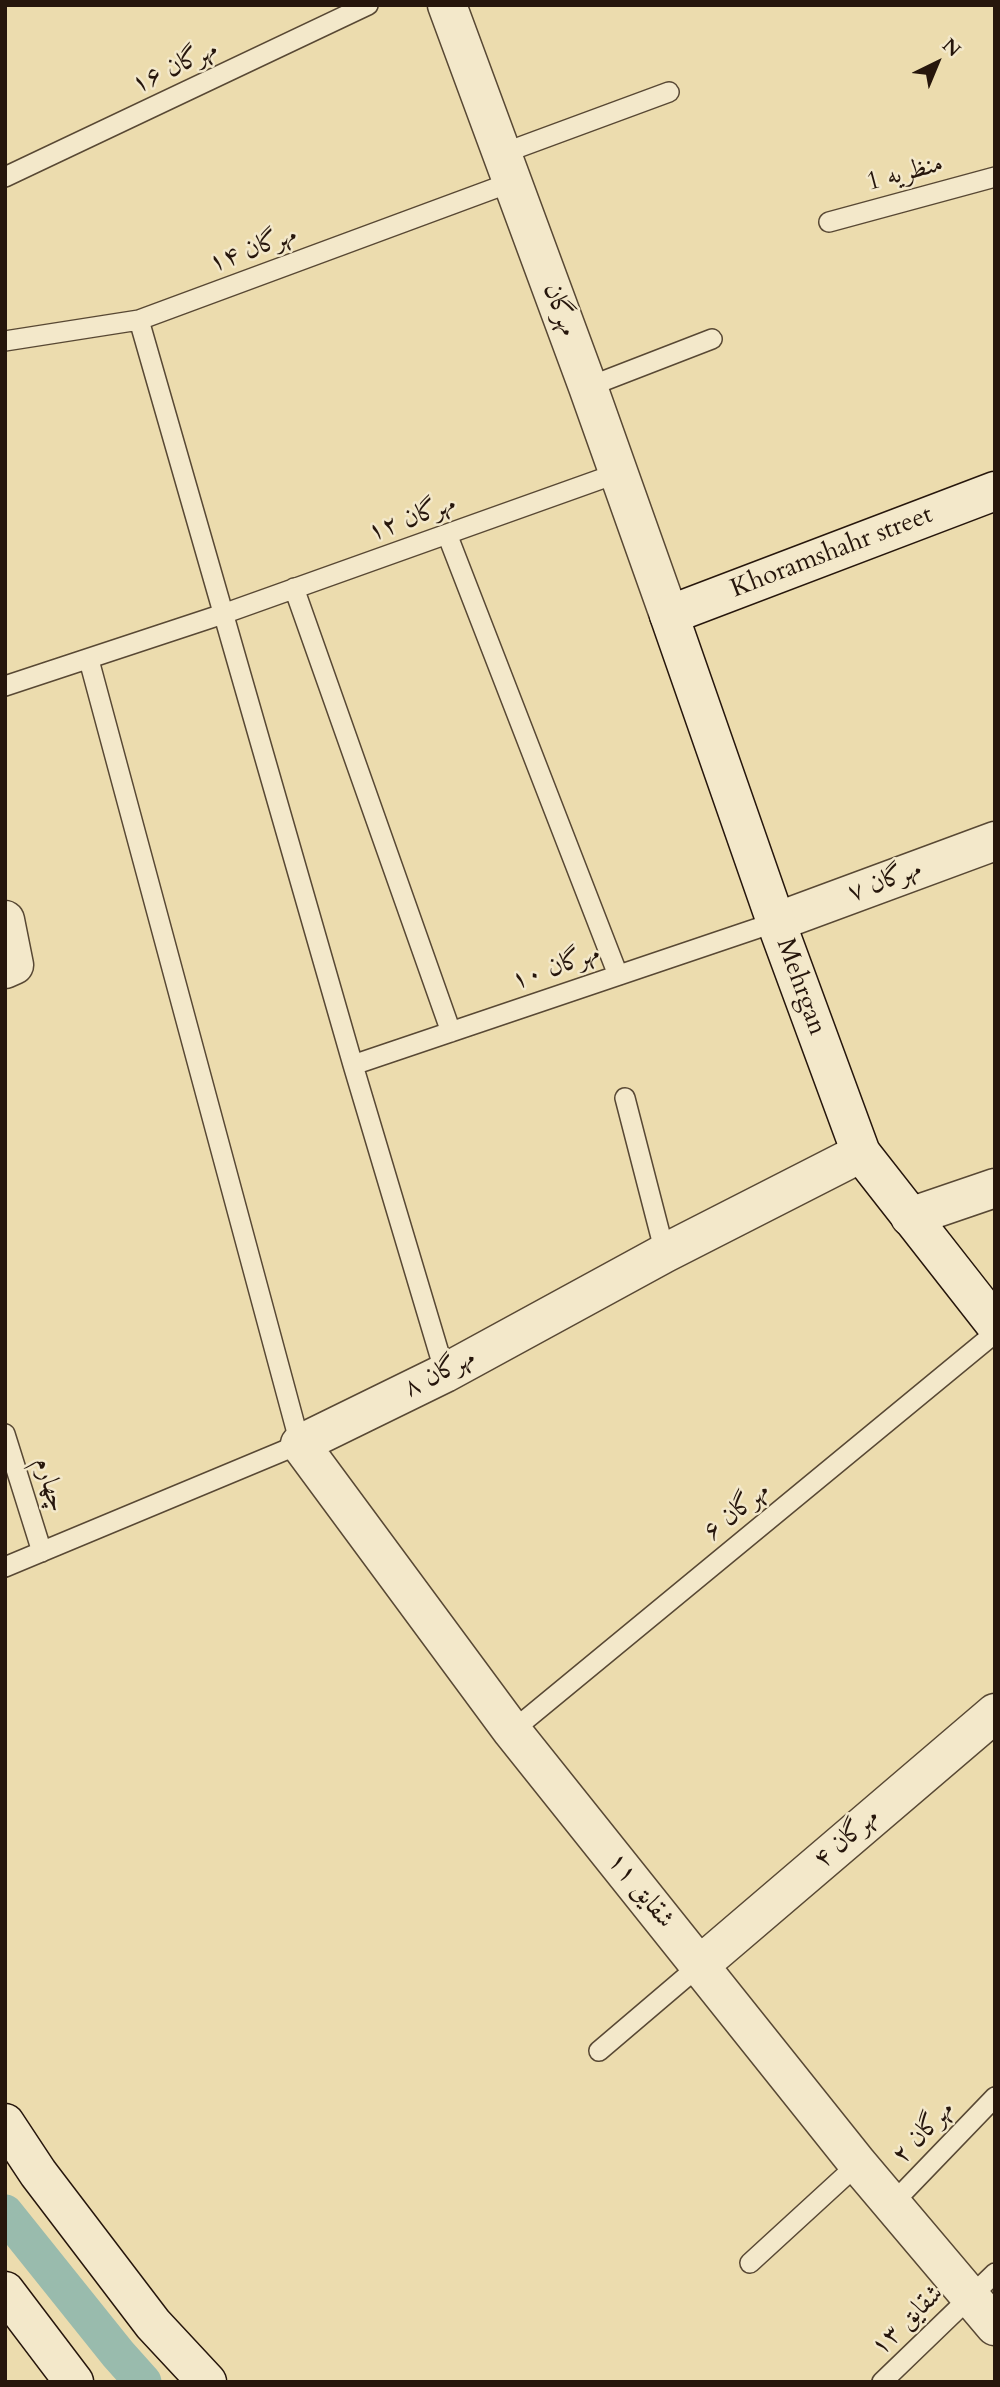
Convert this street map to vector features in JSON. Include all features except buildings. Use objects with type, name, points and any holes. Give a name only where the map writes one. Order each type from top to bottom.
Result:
[{"type":"street","name":"مهرگان","points":[[447,5],[669,615]]},
{"type":"street","name":"Khoramshahr street","points":[[669,615],[995,491]]},
{"type":"street","name":"Mehrgan","points":[[669,615],[776,922],[861,1153],[995,1324]]},
{"type":"street","name":"مهرگان ۷","points":[[776,922],[995,841]]},
{"type":"street","points":[[5,920],[14,965],[5,969]]},
{"type":"street","name":"مهرگان ۸","points":[[300,1444],[445,1373],[665,1253],[861,1153]]},
{"type":"street","points":[[910,1217],[995,1188]]},
{"type":"street","name":"شقایق ۱۱","points":[[300,1444],[512,1731],[858,2165],[891,2205],[986,2299]]},
{"type":"street","name":"مهرگان ۴","points":[[700,1965],[995,1713]]},
{"type":"street","points":[[5,2123],[38,2173],[153,2324],[207,2382]]},
{"type":"street","points":[[5,2291],[74,2382]]},
{"type":"lane","name":"مهرگان ۱۶","points":[[5,177],[368,5]]},
{"type":"lane","name":"مهرگان ۱۴","points":[[5,341],[139,320],[506,168],[669,92]]},
{"type":"lane","name":"منظریه 1","points":[[829,222],[995,177]]},
{"type":"lane","points":[[139,320],[353,1065],[445,1373]]},
{"type":"lane","points":[[588,387],[712,339]]},
{"type":"lane","name":"مهرگان ۱۲","points":[[5,687],[223,614],[618,473]]},
{"type":"lane","points":[[447,534],[618,975]]},
{"type":"lane","points":[[294,588],[452,1032]]},
{"type":"lane","points":[[89,660],[300,1444]]},
{"type":"lane","name":"مهرگان ۱۰","points":[[353,1065],[776,922]]},
{"type":"lane","points":[[625,1098],[665,1253]]},
{"type":"lane","name":"مهرگان ۶","points":[[512,1731],[995,1333]]},
{"type":"lane","name":"چهارم","points":[[5,1434],[42,1552]]},
{"type":"lane","name":"مهرگان ۸","points":[[5,1567],[300,1444]]},
{"type":"lane","points":[[599,2051],[700,1965]]},
{"type":"lane","name":"مهرگان ۲","points":[[891,2205],[995,2098]]},
{"type":"lane","points":[[750,2263],[858,2165]]},
{"type":"lane","name":"شقایق ۱۳","points":[[882,2382],[986,2299]]},
{"type":"waterway","points":[[5,2213],[143,2382]]}]
